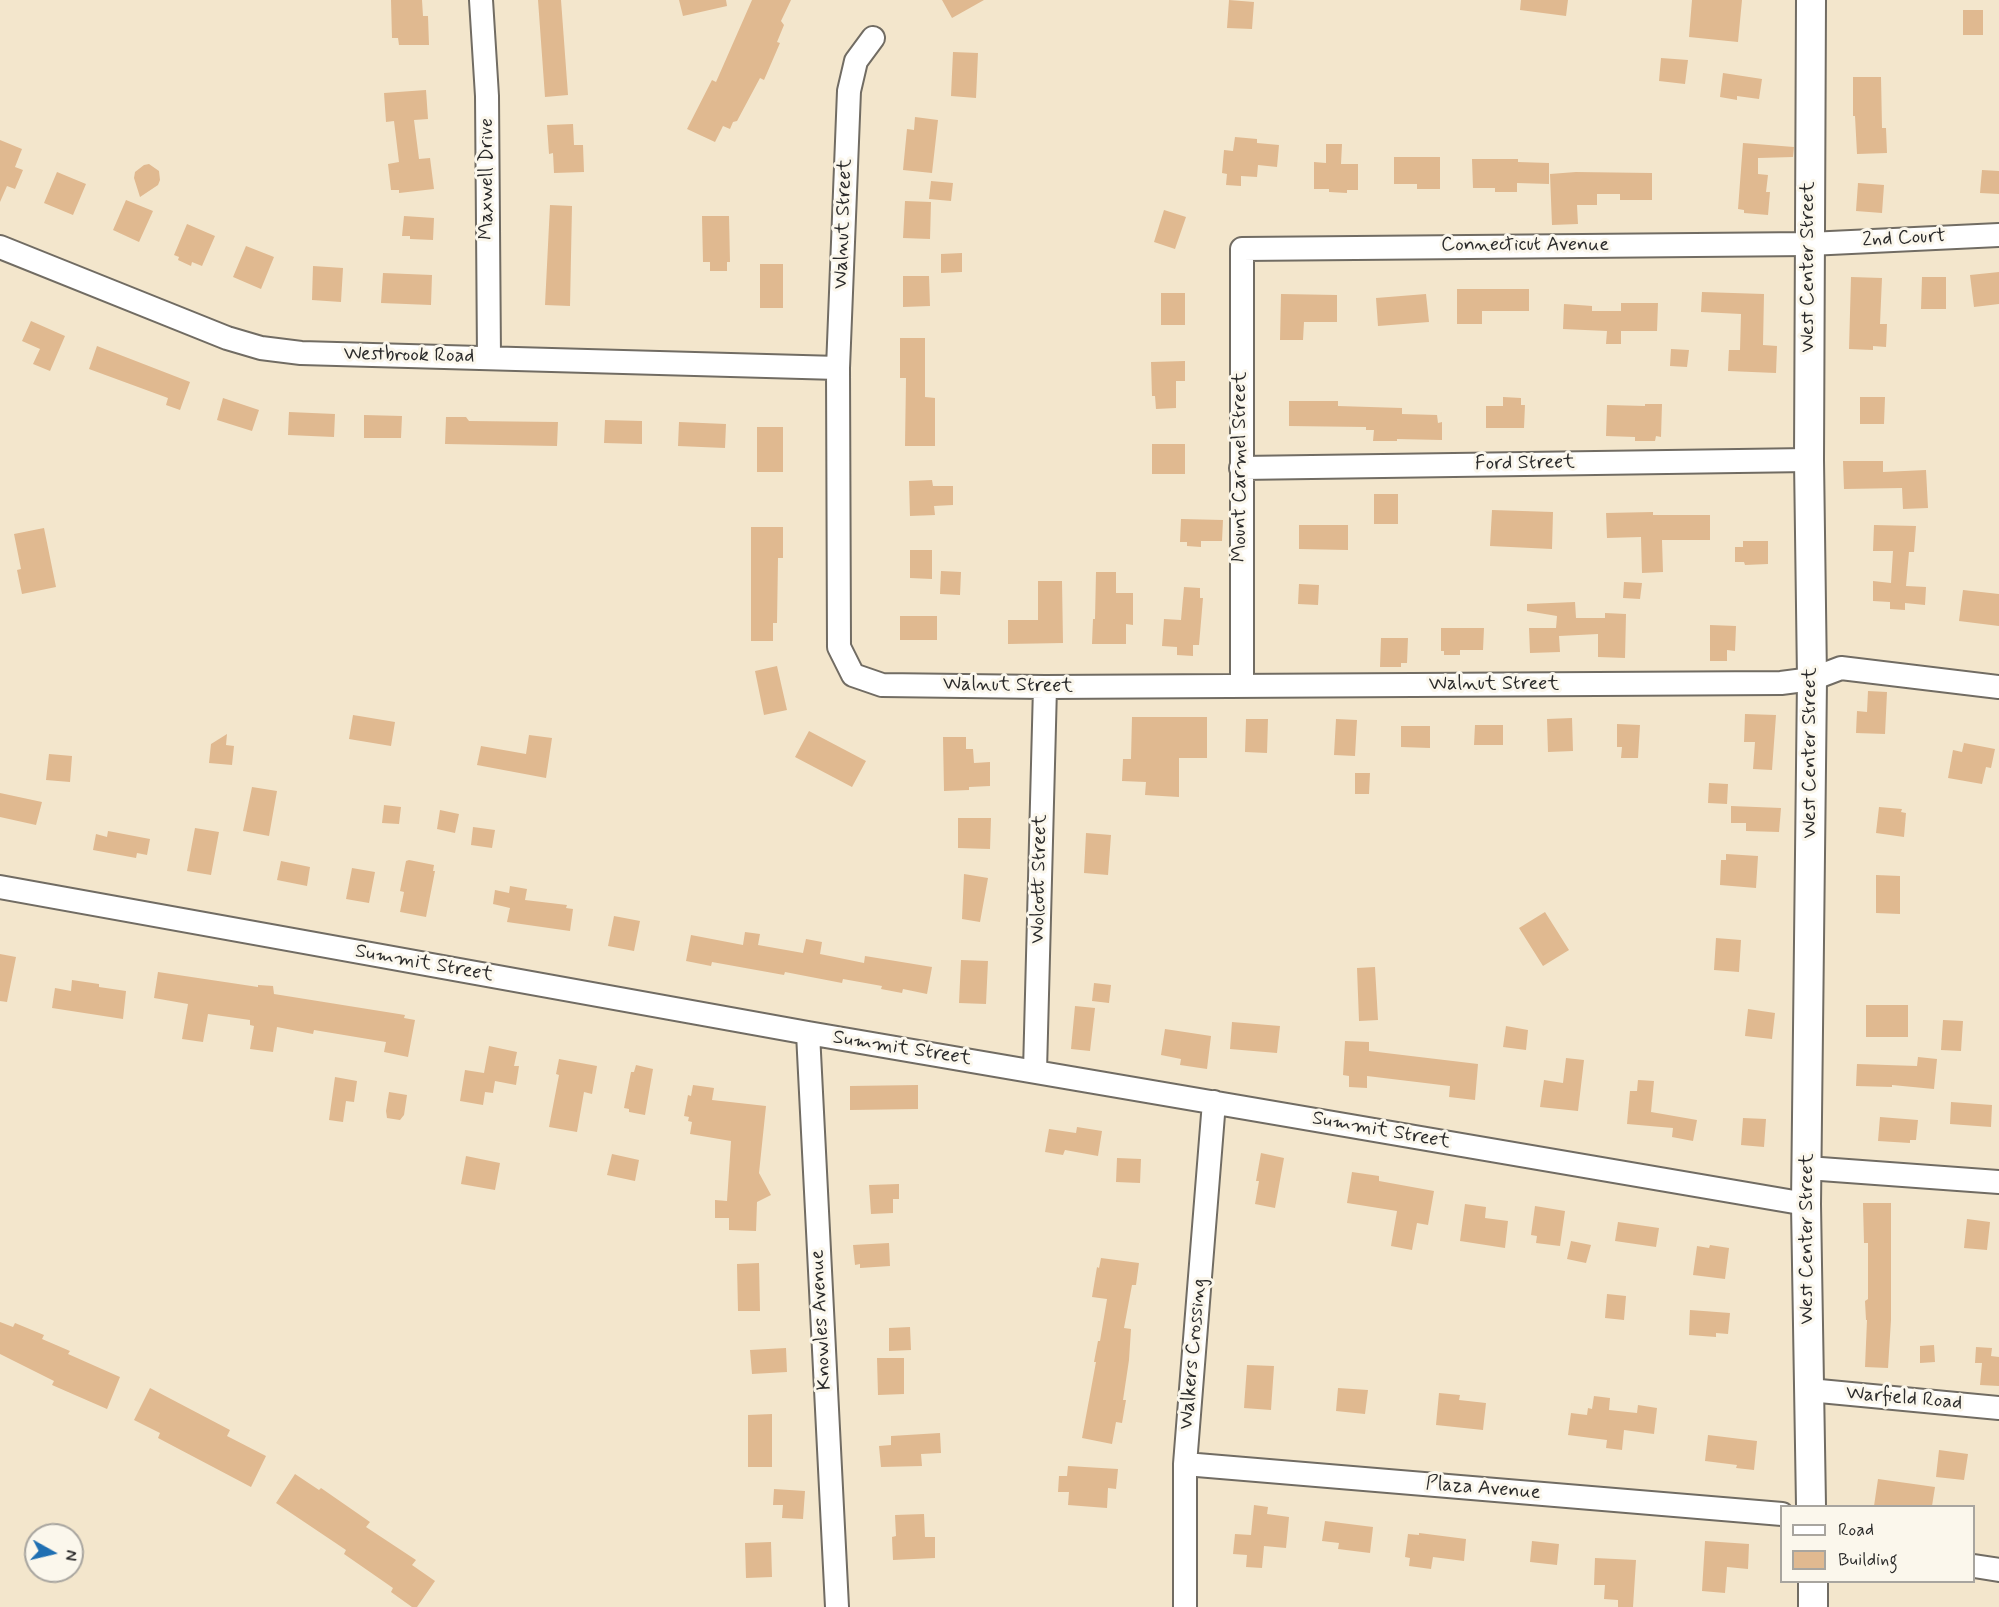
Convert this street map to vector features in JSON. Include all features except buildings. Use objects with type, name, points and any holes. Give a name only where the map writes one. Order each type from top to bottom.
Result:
[{"type":"street","name":"Maxwell Drive","points":[[481,0],[487,96],[489,358]]},
{"type":"street","name":"West Center Street","points":[[1811,0],[1809,460],[1812,679],[1806,1204],[1811,1505]]},
{"type":"street","name":"Walnut Street","points":[[873,38],[856,61],[849,91],[838,368],[839,647],[853,675],[882,685],[1045,687],[1768,683],[1812,679],[1841,668],[1999,687]]},
{"type":"street","name":"2nd Court","points":[[1809,244],[1999,235]]},
{"type":"street","name":"Connecticut Avenue","points":[[1242,249],[1809,244]]},
{"type":"street","name":"Westbrook Road","points":[[0,248],[226,338],[261,348],[301,353],[838,368]]},
{"type":"street","name":"Mount Carmel Street","points":[[1242,249],[1240,468],[1242,686]]},
{"type":"street","name":"Ford Street","points":[[1240,468],[1809,460]]},
{"type":"street","name":"Wolcott Street","points":[[1035,1071],[1045,687]]},
{"type":"street","name":"Summit Street","points":[[0,887],[808,1033],[1806,1204]]},
{"type":"street","name":"Knowles Avenue","points":[[808,1033],[837,1607]]},
{"type":"street","name":"Walkers Crossing","points":[[1185,1607],[1185,1464],[1215,1102]]},
{"type":"street","points":[[1807,1168],[1999,1182]]},
{"type":"street","name":"Warfield Road","points":[[1809,1390],[1999,1408]]},
{"type":"street","name":"Plaza Avenue","points":[[1185,1464],[1780,1514]]},
{"type":"street","points":[[1975,1566],[1999,1570]]},
{"type":"street","points":[[1813,1583],[1813,1607]]}]
